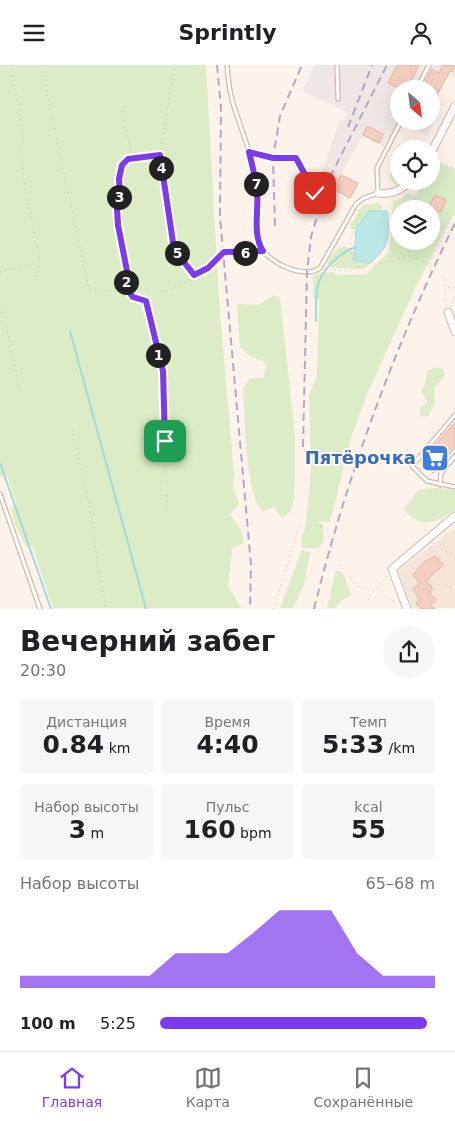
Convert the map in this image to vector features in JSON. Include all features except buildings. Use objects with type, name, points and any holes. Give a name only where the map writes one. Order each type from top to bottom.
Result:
[{"type":"street","points":[[438,140],[455,106]]},
{"type":"street","points":[[378,193],[389,194],[400,190]]},
{"type":"street","points":[[448,312],[455,332]]},
{"type":"street","points":[[407,607],[392,569],[455,516]]},
{"type":"lane","points":[[227,65],[232,100],[249,152],[257,192],[259,245],[280,266],[311,273],[320,268],[356,204],[364,198],[378,193],[377,168],[396,130]]},
{"type":"lane","points":[[337,65],[338,99]]},
{"type":"lane","points":[[421,80],[428,65]]},
{"type":"lane","points":[[455,415],[412,466],[427,481],[455,487]]},
{"type":"lane","points":[[440,485],[441,473],[455,456]]},
{"type":"lane","points":[[0,494],[40,609]]},
{"type":"path","points":[[10,65],[24,137],[21,150],[24,182],[39,263],[36,277]]},
{"type":"path","points":[[41,65],[89,289],[102,291],[124,286]]},
{"type":"path","points":[[175,65],[160,155],[174,249],[194,275]]},
{"type":"path","points":[[123,111],[130,149],[135,159]]},
{"type":"path","points":[[249,152],[273,158],[296,158],[315,193],[322,197],[349,199],[356,204],[360,215],[352,231],[350,247],[352,261],[360,269]]},
{"type":"path","points":[[124,286],[128,276],[118,225],[119,179],[122,165],[128,159],[160,155]]},
{"type":"path","points":[[440,161],[455,168]]},
{"type":"path","points":[[429,265],[455,212]]},
{"type":"path","points":[[161,292],[186,283],[194,275],[208,268],[224,252],[263,251]]},
{"type":"path","points":[[326,269],[345,271],[360,269],[409,256],[429,265],[444,276],[447,287],[444,296],[448,312]]},
{"type":"path","points":[[0,272],[39,263]]},
{"type":"path","points":[[124,286],[133,297],[146,301],[163,371],[167,511]]},
{"type":"path","points":[[447,287],[455,288]]},
{"type":"path","points":[[448,312],[455,297]]},
{"type":"path","points":[[0,307],[6,324],[20,393]]},
{"type":"path","points":[[72,429],[92,518],[98,567],[107,609]]},
{"type":"path","points":[[273,609],[300,524],[325,527],[329,535],[332,557],[358,587],[374,590]]},
{"type":"path","points":[[425,540],[455,557]]},
{"type":"path","points":[[425,540],[445,565],[445,569],[438,575],[448,587],[455,588]]},
{"type":"path","points":[[368,600],[374,590],[386,580],[392,569]]},
{"type":"path","points":[[377,587],[383,591],[388,599],[407,607]]},
{"type":"shaded area","points":[[315,65],[455,65],[455,77],[447,77],[440,90],[440,80],[390,80],[390,130],[400,130],[395,140],[390,140],[390,150],[363,135],[333,189],[338,192],[331,197],[315,192],[340,119],[343,120],[347,112],[302,91]]},
{"type":"shaded area","points":[[417,130],[430,130],[427,135]]},
{"type":"shaded area","points":[[455,528],[455,608],[412,608],[398,571]]},
{"type":"green space","points":[[0,65],[206,65],[219,301],[234,474],[233,486],[239,504],[230,515],[241,529],[244,543],[232,548],[228,586],[241,608],[53,608],[32,545],[27,549],[14,522],[11,508],[16,503],[7,476],[0,477]]},
{"type":"green space","points":[[440,163],[455,169],[455,211],[440,240],[440,200],[396,200],[409,193],[412,196],[416,195],[419,190],[440,190]]},
{"type":"green space","points":[[377,203],[382,206],[381,211],[369,211],[356,229],[351,229],[351,224],[363,205]]},
{"type":"green space","points":[[390,239],[390,250],[435,250],[416,286],[368,392],[351,438],[330,522],[317,521],[323,524],[324,541],[318,548],[302,548],[301,535],[305,531],[311,469],[309,395],[317,376],[319,300],[313,298],[314,284],[312,277],[318,273],[333,272],[337,275],[366,274],[389,252]]},
{"type":"green space","points":[[345,246],[354,252],[354,260],[370,263],[364,269],[332,268],[326,262],[338,248]]},
{"type":"green space","points":[[274,295],[280,298],[295,436],[294,501],[290,512],[282,518],[273,507],[263,512],[257,503],[249,473],[243,389],[250,378],[264,378],[266,363],[250,356],[240,347],[237,304],[258,305]]},
{"type":"green space","points":[[436,367],[443,369],[445,375],[434,388],[435,403],[428,416],[423,417],[420,414],[420,407],[426,404],[427,401],[421,391],[425,384],[427,371]]},
{"type":"green space","points":[[436,488],[455,490],[455,510],[435,521],[422,522],[410,516],[404,509],[418,490]]},
{"type":"green space","points":[[302,549],[310,553],[304,585],[293,608],[280,608]]},
{"type":"green space","points":[[336,569],[343,573],[352,596],[343,599],[335,608],[327,608]]},
{"type":"water","points":[[369,211],[387,211],[388,228],[385,246],[370,263],[354,260],[356,229]]},
{"type":"waterway","points":[[316,321],[316,294],[323,273],[343,253],[355,247]]},
{"type":"waterway","points":[[70,331],[146,609]]},
{"type":"waterway","points":[[0,463],[51,609]]},
{"type":"railway","points":[[217,65],[221,108],[220,217],[251,565],[250,609]]},
{"type":"railway","points":[[275,226],[273,158],[280,116],[302,65]]},
{"type":"railway","points":[[348,127],[372,65]]},
{"type":"railway","points":[[303,447],[307,272],[311,237],[327,183],[387,65]]},
{"type":"railway","points":[[314,609],[342,509],[374,412],[412,316],[455,223]]},
{"type":"place","name":"Пятёрочка","points":[[435,458]]},
{"type":"route","points":[[165,441],[163,371],[156,351],[146,301],[133,297],[124,286],[128,276],[118,225],[117,209],[122,165],[128,159],[152,158],[160,155],[162,181],[174,249],[194,275],[208,268],[215,258],[224,252],[244,253],[263,251],[259,245],[257,231],[257,192],[255,173],[249,152],[273,158],[296,158],[315,193]]}]
